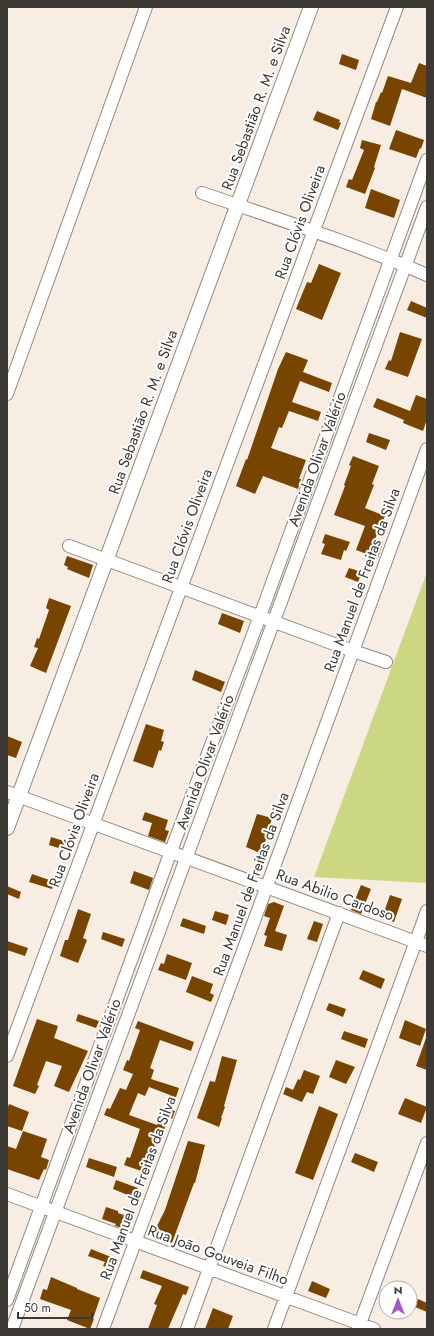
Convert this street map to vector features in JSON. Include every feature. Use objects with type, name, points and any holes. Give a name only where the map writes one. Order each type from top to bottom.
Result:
[{"type":"street","points":[[7,394],[146,7]]},
{"type":"street","name":"Rua Sebastião R. M. e Silva","points":[[7,828],[13,794],[107,560],[312,7]]},
{"type":"street","name":"Rua Clóvis Oliveira","points":[[7,1056],[397,7]]},
{"type":"street","points":[[7,1300],[171,851],[260,616],[427,160]]},
{"type":"street","points":[[202,192],[390,260],[427,275]]},
{"type":"street","name":"Avenida Olivar Valério","points":[[12,1329],[427,207]]},
{"type":"street","name":"Rua Manuel de Freitas da Silva","points":[[103,1329],[427,450]]},
{"type":"street","points":[[69,546],[386,662]]},
{"type":"street","name":"Rua Abilio Cardoso","points":[[13,794],[171,851],[186,858],[267,886],[421,944]]},
{"type":"street","points":[[274,1329],[421,944],[427,911]]},
{"type":"street","points":[[187,1329],[339,913]]},
{"type":"street","points":[[359,1327],[427,1143]]},
{"type":"street","name":"Rua João Gouveia Filho","points":[[7,1194],[286,1297],[359,1327],[374,1329]]},
{"type":"green space","points":[[427,572],[427,883],[314,877]]},
{"type":"building","points":[[342,54],[359,60],[356,70],[339,64]]},
{"type":"building","points":[[419,63],[427,66],[427,98],[402,89],[390,126],[371,119],[376,102],[381,92],[382,93],[388,76],[411,83]]},
{"type":"building","points":[[317,111],[340,120],[339,122],[341,123],[338,130],[313,120]]},
{"type":"building","points":[[396,130],[424,140],[416,158],[389,149]]},
{"type":"building","points":[[362,140],[381,145],[374,167],[375,168],[365,194],[346,187],[349,179],[352,180],[364,150],[360,148]]},
{"type":"building","points":[[371,189],[400,200],[394,218],[365,208]]},
{"type":"building","points":[[319,264],[341,273],[322,320],[296,309],[307,282],[311,283]]},
{"type":"building","points":[[411,301],[427,308],[427,318],[407,310]]},
{"type":"building","points":[[400,332],[422,339],[408,377],[385,369],[389,360],[391,361]]},
{"type":"building","points":[[286,352],[308,360],[303,372],[332,383],[329,392],[300,381],[292,402],[321,412],[318,421],[289,411],[282,428],[279,427],[271,448],[306,460],[299,479],[301,479],[298,489],[263,476],[255,494],[236,486],[246,459],[247,460],[278,369]]},
{"type":"building","points":[[416,395],[427,399],[427,419],[423,431],[403,423],[404,420],[373,407],[377,398],[410,411]]},
{"type":"building","points":[[369,433],[390,440],[386,450],[366,442]]},
{"type":"building","points":[[353,456],[379,466],[372,484],[374,485],[365,508],[385,516],[375,539],[383,542],[378,558],[356,550],[365,526],[334,515],[345,486],[344,485],[351,466],[349,465]]},
{"type":"building","points":[[325,534],[350,542],[346,551],[344,550],[341,560],[321,554],[325,544],[322,543]]},
{"type":"building","points":[[67,556],[93,565],[89,578],[67,569],[68,567],[64,565]]},
{"type":"building","points":[[349,568],[362,572],[358,582],[345,577]]},
{"type":"building","points":[[49,598],[71,606],[46,673],[30,666],[38,648],[34,647],[37,638],[39,639],[49,610],[46,608]]},
{"type":"building","points":[[222,613],[244,621],[240,633],[218,624]]},
{"type":"building","points":[[195,670],[225,682],[221,692],[192,680]]},
{"type":"building","points":[[146,724],[164,730],[161,741],[164,742],[161,751],[159,750],[153,768],[133,761]]},
{"type":"building","points":[[7,736],[22,742],[16,758],[7,755]]},
{"type":"building","points":[[145,812],[168,820],[165,830],[169,831],[165,842],[148,836],[152,823],[142,820]]},
{"type":"building","points":[[257,814],[272,818],[265,843],[260,853],[246,847]]},
{"type":"building","points":[[51,837],[67,842],[65,850],[49,845]]},
{"type":"building","points":[[134,871],[153,878],[149,890],[130,883]]},
{"type":"building","points":[[32,874],[55,882],[52,889],[29,882]]},
{"type":"building","points":[[361,885],[371,889],[361,914],[351,910]]},
{"type":"building","points":[[7,886],[21,892],[19,899],[7,894]]},
{"type":"building","points":[[390,895],[402,899],[394,922],[382,918]]},
{"type":"building","points":[[274,902],[284,906],[275,931],[287,935],[282,951],[264,946],[267,936],[264,935],[270,918],[264,916],[268,904]]},
{"type":"building","points":[[78,909],[91,914],[83,938],[87,940],[78,963],[60,956],[65,940],[68,940]]},
{"type":"building","points":[[215,911],[229,915],[226,925],[212,920]]},
{"type":"building","points":[[183,918],[206,926],[204,934],[180,926]]},
{"type":"building","points":[[314,921],[323,924],[317,942],[307,939]]},
{"type":"building","points":[[103,932],[125,939],[122,947],[101,939]]},
{"type":"building","points":[[7,941],[28,948],[25,956],[7,950]]},
{"type":"building","points":[[167,954],[192,963],[186,980],[158,970],[161,963],[164,964]]},
{"type":"building","points":[[363,970],[385,979],[381,989],[359,979]]},
{"type":"building","points":[[192,976],[213,984],[210,993],[214,995],[211,1002],[186,992]]},
{"type":"building","points":[[329,1003],[346,1009],[343,1017],[326,1010]]},
{"type":"building","points":[[78,1014],[99,1021],[96,1028],[76,1021]]},
{"type":"building","points":[[37,1019],[58,1026],[54,1038],[88,1051],[69,1092],[54,1086],[62,1066],[46,1061],[37,1085],[39,1086],[35,1094],[13,1086]]},
{"type":"building","points":[[405,1020],[426,1029],[420,1046],[399,1038]]},
{"type":"building","points":[[138,1021],[194,1042],[191,1051],[160,1040],[150,1068],[154,1070],[151,1079],[179,1088],[172,1110],[175,1111],[172,1119],[169,1117],[161,1137],[158,1136],[148,1164],[150,1165],[147,1173],[124,1165],[127,1157],[130,1158],[140,1129],[104,1115],[107,1108],[110,1109],[120,1088],[126,1090],[133,1074],[123,1070],[127,1060],[129,1061],[140,1030],[135,1028]],"holes":[[[149,1087],[170,1095],[157,1125],[129,1115],[138,1093],[145,1096]]]},
{"type":"building","points":[[344,1031],[368,1039],[365,1048],[341,1039]]},
{"type":"building","points":[[426,1038],[427,1039],[427,1070],[416,1066]]},
{"type":"building","points":[[222,1056],[237,1060],[219,1127],[197,1118],[210,1081],[215,1082]]},
{"type":"building","points":[[336,1060],[355,1067],[346,1084],[329,1077]]},
{"type":"building","points":[[304,1070],[320,1076],[313,1094],[307,1092],[302,1102],[283,1094],[286,1087],[293,1090],[298,1079],[300,1080]]},
{"type":"building","points":[[405,1098],[427,1107],[421,1123],[398,1114]]},
{"type":"building","points":[[9,1104],[29,1112],[22,1131],[7,1126],[7,1110]]},
{"type":"building","points":[[319,1106],[338,1114],[313,1180],[295,1173]]},
{"type":"building","points":[[23,1131],[47,1139],[41,1157],[49,1160],[46,1170],[44,1169],[39,1180],[7,1169],[7,1146],[16,1149]]},
{"type":"building","points":[[188,1141],[205,1145],[195,1183],[172,1243],[151,1235],[155,1225],[157,1226],[165,1210]]},
{"type":"building","points":[[355,1153],[378,1162],[374,1172],[351,1162]]},
{"type":"building","points":[[89,1158],[117,1167],[114,1177],[86,1167]]},
{"type":"building","points":[[116,1180],[138,1188],[135,1198],[113,1189]]},
{"type":"building","points":[[106,1207],[127,1216],[123,1228],[115,1226],[116,1224],[102,1219]]},
{"type":"building","points":[[91,1249],[116,1259],[113,1266],[111,1265],[110,1268],[103,1266],[105,1262],[88,1256]]},
{"type":"building","points":[[143,1270],[189,1287],[186,1295],[183,1294],[168,1329],[148,1329],[157,1305],[154,1304],[162,1286],[140,1278]]},
{"type":"building","points":[[51,1277],[100,1298],[90,1329],[67,1320],[71,1310],[40,1299],[43,1289],[47,1290]]},
{"type":"building","points":[[312,1281],[330,1289],[326,1298],[308,1291]]},
{"type":"building","points":[[418,1299],[427,1303],[427,1312],[418,1308]]},
{"type":"building","points":[[213,1308],[233,1316],[228,1329],[205,1329]]}]
